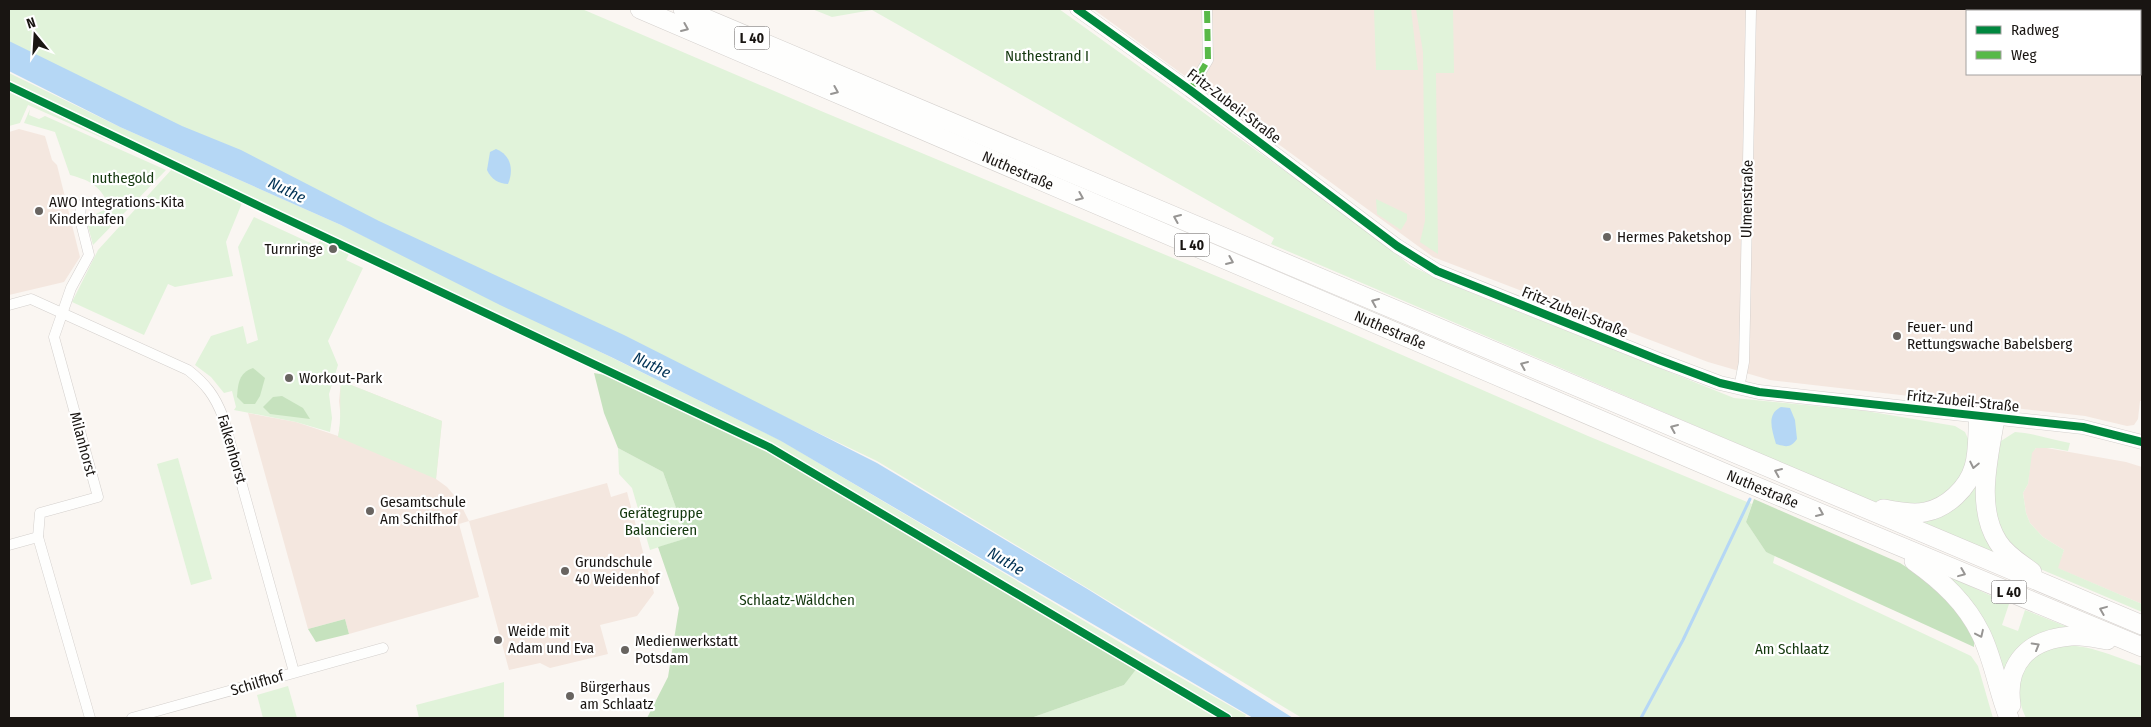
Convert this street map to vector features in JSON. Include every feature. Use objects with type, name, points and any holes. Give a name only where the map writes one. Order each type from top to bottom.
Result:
[{"type":"highway","name":"Nuthestraße","points":[[640,9],[1884,541],[2138,646]]},
{"type":"highway","name":"Nuthestraße","points":[[683,9],[2142,626]]},
{"type":"highway","points":[[1855,505],[1906,513],[1925,512],[1942,506],[1963,488],[1975,466],[1987,417]]},
{"type":"highway","points":[[1987,417],[1986,489],[1989,522],[1998,542],[2010,556],[2064,594]]},
{"type":"highway","points":[[1884,541],[1940,580],[1958,599],[1975,623],[1987,651],[2009,718]]},
{"type":"highway","points":[[2016,718],[2011,704],[2010,679],[2015,665],[2038,644],[2057,638],[2073,636],[2138,646]]},
{"type":"street","name":"Fritz-Zubeil-Straße","points":[[1077,9],[1190,90],[1396,246],[1437,272],[1659,360],[1739,388],[1759,392],[2083,427],[2142,442]]},
{"type":"street","points":[[1190,90],[1208,60],[1207,9]]},
{"type":"street","name":"Ulmenstraße","points":[[1739,388],[1744,362],[1751,9]]},
{"type":"street","points":[[62,312],[89,255],[80,219],[81,205]]},
{"type":"street","name":"Falkenhorst","points":[[9,305],[31,299],[62,312],[188,370],[202,381],[215,397],[223,417],[294,672]]},
{"type":"street","name":"Milanhorst","points":[[62,312],[54,337],[98,497],[40,514],[38,537],[90,718]]},
{"type":"street","points":[[9,545],[38,537]]},
{"type":"street","name":"Schilfhof","points":[[132,718],[383,648]]},
{"type":"shaded area","points":[[1093,9],[2122,10],[1966,10],[1966,75],[2141,75],[2142,15],[2142,401],[2140,401],[2138,419],[2134,425],[2127,426],[2085,416],[1770,380],[1708,362],[1433,257]]},
{"type":"shaded area","name":"AWO Integrations-Kita Kinderhafen","points":[[19,129],[45,136],[52,160],[57,165],[80,257],[64,282],[9,295],[9,132]]},
{"type":"shaded area","name":"Gesamtschule Am Schilfhof","points":[[341,381],[442,421],[436,479],[447,487],[459,501],[469,521],[459,524],[479,597],[349,634],[345,619],[308,629],[248,413],[296,422],[338,436],[341,420],[339,401]]},
{"type":"shaded area","points":[[2041,447],[2126,462],[2142,467],[2142,604],[2057,568],[2064,550],[2043,537],[2030,523],[2026,513],[2023,493],[2028,484],[2031,453],[2036,448]]},
{"type":"shaded area","name":"Grundschule 40 Weidenhof","points":[[607,483],[611,497],[627,492],[654,593],[637,616],[600,625],[608,654],[550,668],[540,663],[509,670],[469,521]]},
{"type":"green space","name":"Am Schlaatz","points":[[9,9],[582,9],[1331,324],[1588,436],[1752,504],[1746,522],[1766,552],[1775,555],[1773,563],[1971,656],[1978,666],[1993,718],[1302,718],[877,461],[9,45]]},
{"type":"green space","name":"Nuthestrand I","points":[[812,9],[1059,9],[1363,227],[1411,266],[1447,283],[1734,398],[1866,411],[1955,426],[1965,432],[1970,443],[1970,459],[1961,483],[1928,506],[1896,507],[1876,503],[1271,244],[1274,238],[872,10],[832,17]]},
{"type":"green space","points":[[1374,9],[1411,9],[1418,70],[1376,70]]},
{"type":"green space","points":[[1416,9],[1453,9],[1454,73],[1436,73],[1438,254],[1420,242],[1425,221],[1423,52]]},
{"type":"green space","points":[[9,73],[120,127],[341,225],[780,440],[1143,656],[1246,715],[1245,717],[1247,718],[1031,718],[1124,685],[1135,668],[1026,596],[765,443],[580,357],[248,197],[242,203],[226,242],[233,276],[175,287],[168,284],[144,335],[72,302],[98,250],[172,169],[28,105],[20,123],[9,126]]},
{"type":"green space","name":"nuthegold","points":[[30,109],[29,115],[39,119],[45,116],[166,170],[93,245],[86,219],[110,207],[103,194],[94,185],[70,175],[55,132],[24,123]]},
{"type":"green space","points":[[1376,199],[1407,214],[1407,220],[1401,230],[1377,214]]},
{"type":"green space","points":[[254,217],[317,246],[321,238],[350,252],[346,260],[363,268],[328,341],[338,365],[329,394],[332,418],[330,432],[296,422],[234,410],[236,407],[232,391],[224,393],[211,377],[195,365],[211,336],[243,326],[247,344],[258,340],[238,247]]},
{"type":"green space","points":[[253,368],[265,378],[260,396],[255,404],[244,404],[237,397],[239,383],[242,376]]},
{"type":"green space","name":"Schlaatz-Wäldchen","points":[[594,373],[611,376],[769,447],[933,542],[1137,668],[1124,685],[1031,718],[647,718],[668,677],[679,608],[658,547],[687,538],[663,472],[618,448],[604,413]]},
{"type":"green space","points":[[341,381],[442,421],[436,479],[338,437]]},
{"type":"green space","points":[[282,396],[303,408],[310,419],[270,414],[263,407],[273,397]]},
{"type":"green space","points":[[2015,432],[2070,443],[2068,451],[2036,448],[2032,453],[2028,484],[2023,493],[2026,513],[2030,523],[2043,537],[2064,550],[2058,568],[2142,604],[2142,612],[2031,565],[2007,544],[1993,510],[1998,448],[2001,441]]},
{"type":"green space","name":"Gerätegruppe Balancieren","points":[[618,448],[663,472],[687,538],[650,550],[632,488],[619,474]]},
{"type":"green space","points":[[178,458],[212,579],[191,585],[157,464]]},
{"type":"green space","points":[[1978,473],[2003,558],[1918,521]]},
{"type":"green space","points":[[1754,499],[1900,563],[1933,584],[1956,609],[1974,638],[1974,647],[1766,552],[1746,522]]},
{"type":"green space","points":[[1946,575],[2009,604],[2002,625],[2018,631],[2025,610],[2075,630],[2004,672]]},
{"type":"green space","points":[[345,619],[349,634],[316,642],[308,629]]},
{"type":"green space","points":[[2062,645],[2093,649],[2142,666],[2142,718],[2026,718],[2022,709],[2019,691],[2022,674],[2032,659],[2040,653]]},
{"type":"green space","points":[[504,682],[504,718],[419,718],[416,705]]},
{"type":"green space","points":[[288,686],[297,718],[263,718],[257,695]]},
{"type":"water","name":"Nuthe","points":[[9,41],[182,126],[241,150],[379,221],[624,335],[877,463],[1089,590],[1293,718],[1253,718],[781,441],[611,357],[500,305],[341,225],[120,127],[9,71]]},
{"type":"water","points":[[496,149],[505,155],[510,164],[511,173],[508,184],[496,180],[487,170],[490,152]]},
{"type":"water","points":[[1781,407],[1790,408],[1795,420],[1797,439],[1788,446],[1776,444],[1771,423],[1773,414]]},
{"type":"waterway","points":[[1641,718],[1683,640],[1750,499]]},
{"type":"marked path","points":[[1190,90],[1208,60],[1207,9]]},
{"type":"cycle path","points":[[1077,9],[1190,90],[1397,246],[1437,271],[1720,383],[1759,392],[2083,427],[2142,442]]},
{"type":"cycle path","points":[[9,86],[769,447],[1227,718]]},
{"type":"place","name":"AWO Integrations-Kita Kinderhafen","points":[[39,211]]},
{"type":"place","name":"Hermes Paketshop","points":[[1607,237]]},
{"type":"place","name":"Turnringe","points":[[333,249]]},
{"type":"place","name":"Feuer- und Rettungswache Babelsberg","points":[[1897,336]]},
{"type":"place","name":"Workout-Park","points":[[289,378]]},
{"type":"place","name":"Gesamtschule Am Schilfhof","points":[[370,511]]},
{"type":"place","name":"Grundschule 40 Weidenhof","points":[[565,571]]},
{"type":"place","name":"Weide mit Adam und Eva","points":[[498,640]]},
{"type":"place","name":"Medienwerkstatt Potsdam","points":[[625,650]]},
{"type":"place","name":"Bürgerhaus am Schlaatz","points":[[570,696]]}]
